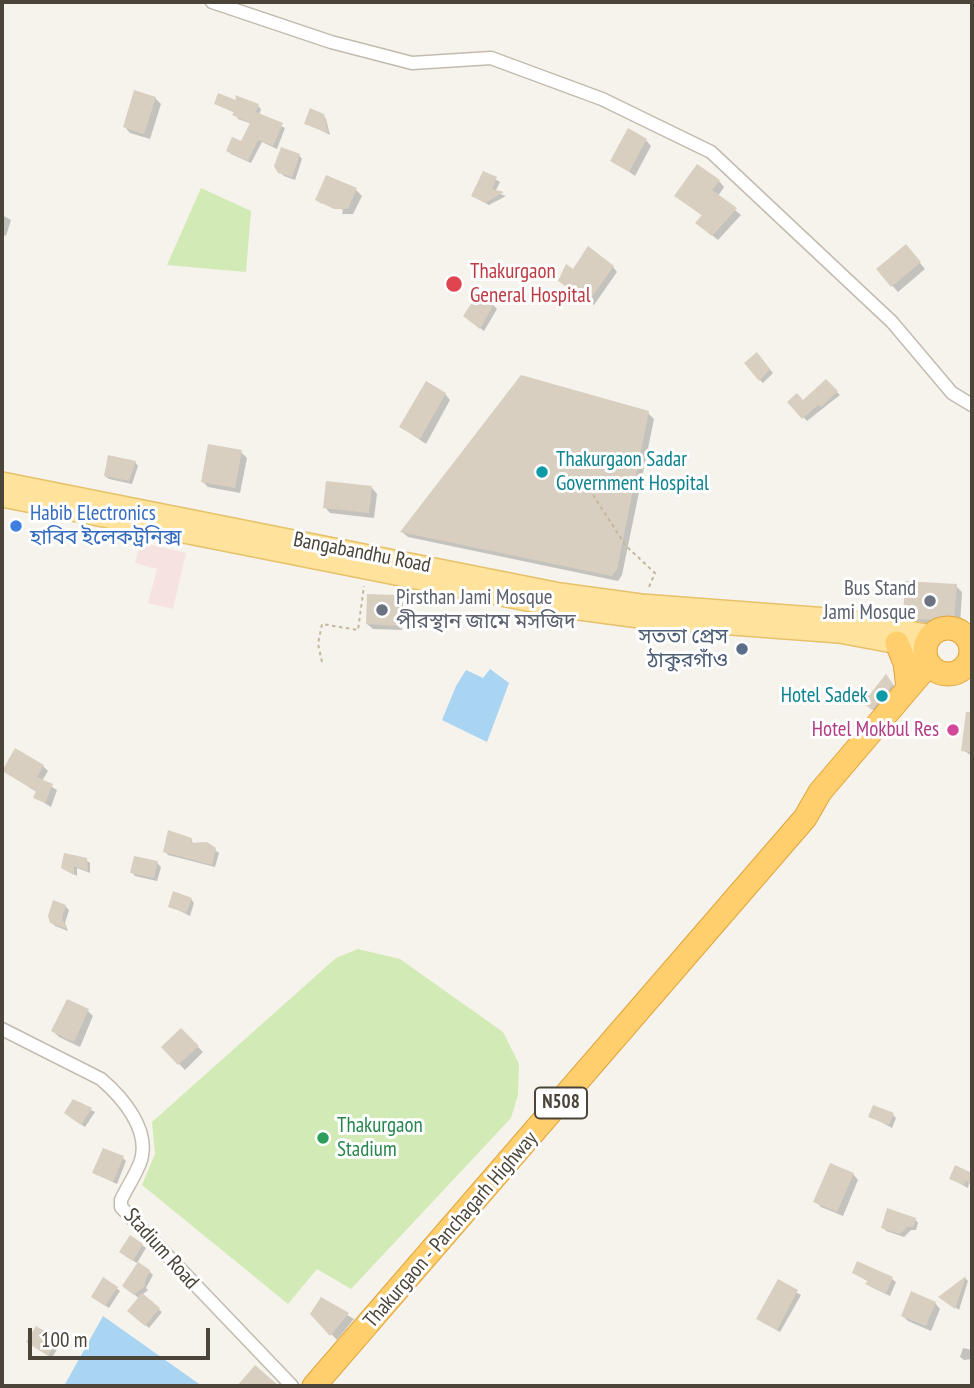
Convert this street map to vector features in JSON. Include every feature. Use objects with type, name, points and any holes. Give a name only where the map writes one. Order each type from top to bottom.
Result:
[{"type":"highway","name":"Thakurgaon - Panchagarh Highway","points":[[805,818],[830,802],[932,655],[940,630],[950,628],[968,631],[972,650],[970,661],[963,670],[953,674],[932,655]]},
{"type":"highway","points":[[897,643],[905,663],[908,688]]},
{"type":"highway","name":"Thakurgaon - Panchagarh Highway","points":[[314,1386],[805,818],[820,792],[908,688],[932,655]]},
{"type":"main road","name":"Bangabandhu Road","points":[[2,494],[557,607],[639,618],[839,633],[897,643],[932,655]]},
{"type":"main road","name":"Bangabandhu Road","points":[[2,494],[560,593],[641,604],[841,619],[932,655]]},
{"type":"street","points":[[212,2],[331,42],[412,63],[491,58],[602,99],[711,152],[891,322],[952,393],[972,405]]},
{"type":"street","name":"Stadium Road","points":[[2,1029],[101,1079],[115,1091],[141,1133],[143,1147],[141,1161],[121,1200],[121,1207],[292,1386]]},
{"type":"path","points":[[593,495],[626,546],[655,573],[641,604]]},
{"type":"path","points":[[322,662],[318,644],[322,624],[358,629],[368,568]]},
{"type":"shaded area","points":[[140,542],[186,553],[173,609],[148,603],[157,569],[135,563]]},
{"type":"green space","points":[[201,188],[251,211],[246,272],[167,265]]},
{"type":"green space","name":"Thakurgaon Stadium","points":[[358,949],[400,959],[503,1032],[519,1064],[518,1095],[511,1118],[351,1289],[317,1269],[288,1304],[142,1185],[155,1154],[152,1122],[336,958]]},
{"type":"water","points":[[490,669],[509,683],[487,742],[442,720],[466,670],[483,678]]},
{"type":"water","points":[[103,1316],[202,1386],[64,1386]]},
{"type":"building","points":[[134,90],[156,97],[144,134],[123,127]]},
{"type":"building","points":[[218,93],[236,100],[235,95],[259,104],[256,112],[283,123],[273,146],[258,140],[248,161],[226,151],[232,137],[241,141],[250,123],[232,115],[234,112],[214,104]]},
{"type":"building","points":[[310,108],[324,114],[328,133],[304,124]]},
{"type":"building","points":[[628,128],[647,139],[629,172],[610,161]]},
{"type":"building","points":[[281,147],[300,154],[292,177],[278,173],[274,166]]},
{"type":"building","points":[[697,164],[720,180],[712,190],[737,208],[712,236],[695,223],[702,215],[674,196]]},
{"type":"building","points":[[483,171],[497,177],[492,189],[504,192],[485,203],[471,196]]},
{"type":"building","points":[[326,175],[357,188],[348,209],[334,209],[315,200]]},
{"type":"building","points":[[906,244],[921,262],[891,287],[876,269]]},
{"type":"building","points":[[588,246],[614,266],[588,302],[558,281],[566,264],[573,269]]},
{"type":"building","points":[[479,292],[494,304],[480,329],[463,316]]},
{"type":"building","points":[[757,352],[770,369],[759,381],[744,363]]},
{"type":"building","name":"Thakurgaon Sadar Government Hospital","points":[[521,375],[649,411],[617,569],[612,576],[400,532]]},
{"type":"building","points":[[826,379],[838,391],[821,407],[818,405],[802,419],[787,402],[797,393],[803,400]]},
{"type":"building","points":[[426,381],[446,393],[420,439],[399,427]]},
{"type":"building","points":[[208,444],[242,450],[235,488],[201,482]]},
{"type":"building","points":[[108,455],[136,461],[129,481],[104,476]]},
{"type":"building","points":[[326,481],[372,486],[369,513],[323,508]]},
{"type":"building","name":"Bus Stand Jami Mosque","points":[[905,581],[957,584],[954,621],[903,618]]},
{"type":"building","name":"Pirsthan Jami Mosque পীরস্থান জামে মসজিদ","points":[[367,594],[398,595],[397,626],[366,624]]},
{"type":"building","points":[[886,674],[893,684],[872,710],[863,703]]},
{"type":"building","points":[[966,712],[972,712],[972,752],[961,751]]},
{"type":"building","points":[[15,748],[44,765],[37,777],[53,784],[45,803],[33,798],[36,791],[2,771]]},
{"type":"building","points":[[168,830],[192,838],[191,843],[207,842],[216,848],[212,865],[163,852]]},
{"type":"building","points":[[64,853],[87,858],[88,871],[74,866],[74,875],[61,868]]},
{"type":"building","points":[[134,856],[158,861],[154,878],[130,873]]},
{"type":"building","points":[[173,891],[192,898],[186,913],[168,907]]},
{"type":"building","points":[[53,900],[66,905],[62,918],[67,929],[50,923],[48,916]]},
{"type":"building","points":[[67,999],[89,1009],[74,1042],[51,1031]]},
{"type":"building","points":[[181,1028],[199,1046],[178,1065],[161,1047]]},
{"type":"building","points":[[73,1099],[92,1108],[81,1125],[64,1113]]},
{"type":"building","points":[[873,1105],[894,1113],[889,1125],[868,1117]]},
{"type":"building","points":[[103,1148],[124,1156],[113,1182],[92,1173]]},
{"type":"building","points":[[830,1163],[854,1173],[837,1212],[813,1202]]},
{"type":"building","points":[[955,1165],[972,1173],[972,1184],[966,1181],[964,1185],[949,1179]]},
{"type":"building","points":[[887,1208],[916,1218],[913,1227],[907,1227],[900,1234],[881,1228]]},
{"type":"building","points":[[130,1235],[143,1244],[133,1261],[119,1252]]},
{"type":"building","points":[[857,1261],[893,1277],[886,1293],[865,1284],[868,1281],[852,1273]]},
{"type":"building","points":[[138,1262],[150,1270],[144,1284],[146,1285],[134,1295],[122,1286]]},
{"type":"building","points":[[966,1276],[955,1309],[938,1297]]},
{"type":"building","points":[[103,1277],[118,1287],[105,1306],[91,1297]]},
{"type":"building","points":[[778,1279],[798,1290],[777,1330],[756,1319]]},
{"type":"building","points":[[911,1291],[936,1302],[926,1326],[901,1316]]},
{"type":"building","points":[[142,1293],[160,1308],[145,1326],[127,1311]]},
{"type":"building","points":[[321,1297],[349,1313],[330,1336],[310,1314]]},
{"type":"building","points":[[36,1326],[58,1339],[48,1356],[26,1342]]},
{"type":"building","points":[[255,1365],[279,1386],[237,1386]]},
{"type":"place","name":"Thakurgaon General Hospital","points":[[454,284]]},
{"type":"place","name":"Thakurgaon Sadar Government Hospital","points":[[542,472]]},
{"type":"place","name":"Habib Electronics হাবিব ইলেকট্রনিক্স","points":[[16,526]]},
{"type":"place","name":"Bus Stand Jami Mosque","points":[[930,601]]},
{"type":"place","name":"Pirsthan Jami Mosque পীরস্থান জামে মসজিদ","points":[[382,610]]},
{"type":"place","name":"সততা প্রেস ঠাকুরগাঁও","points":[[742,649]]},
{"type":"place","name":"Hotel Sadek","points":[[882,696]]},
{"type":"place","name":"Hotel Mokbul Res","points":[[953,730]]},
{"type":"place","name":"Thakurgaon Stadium","points":[[323,1138]]}]
